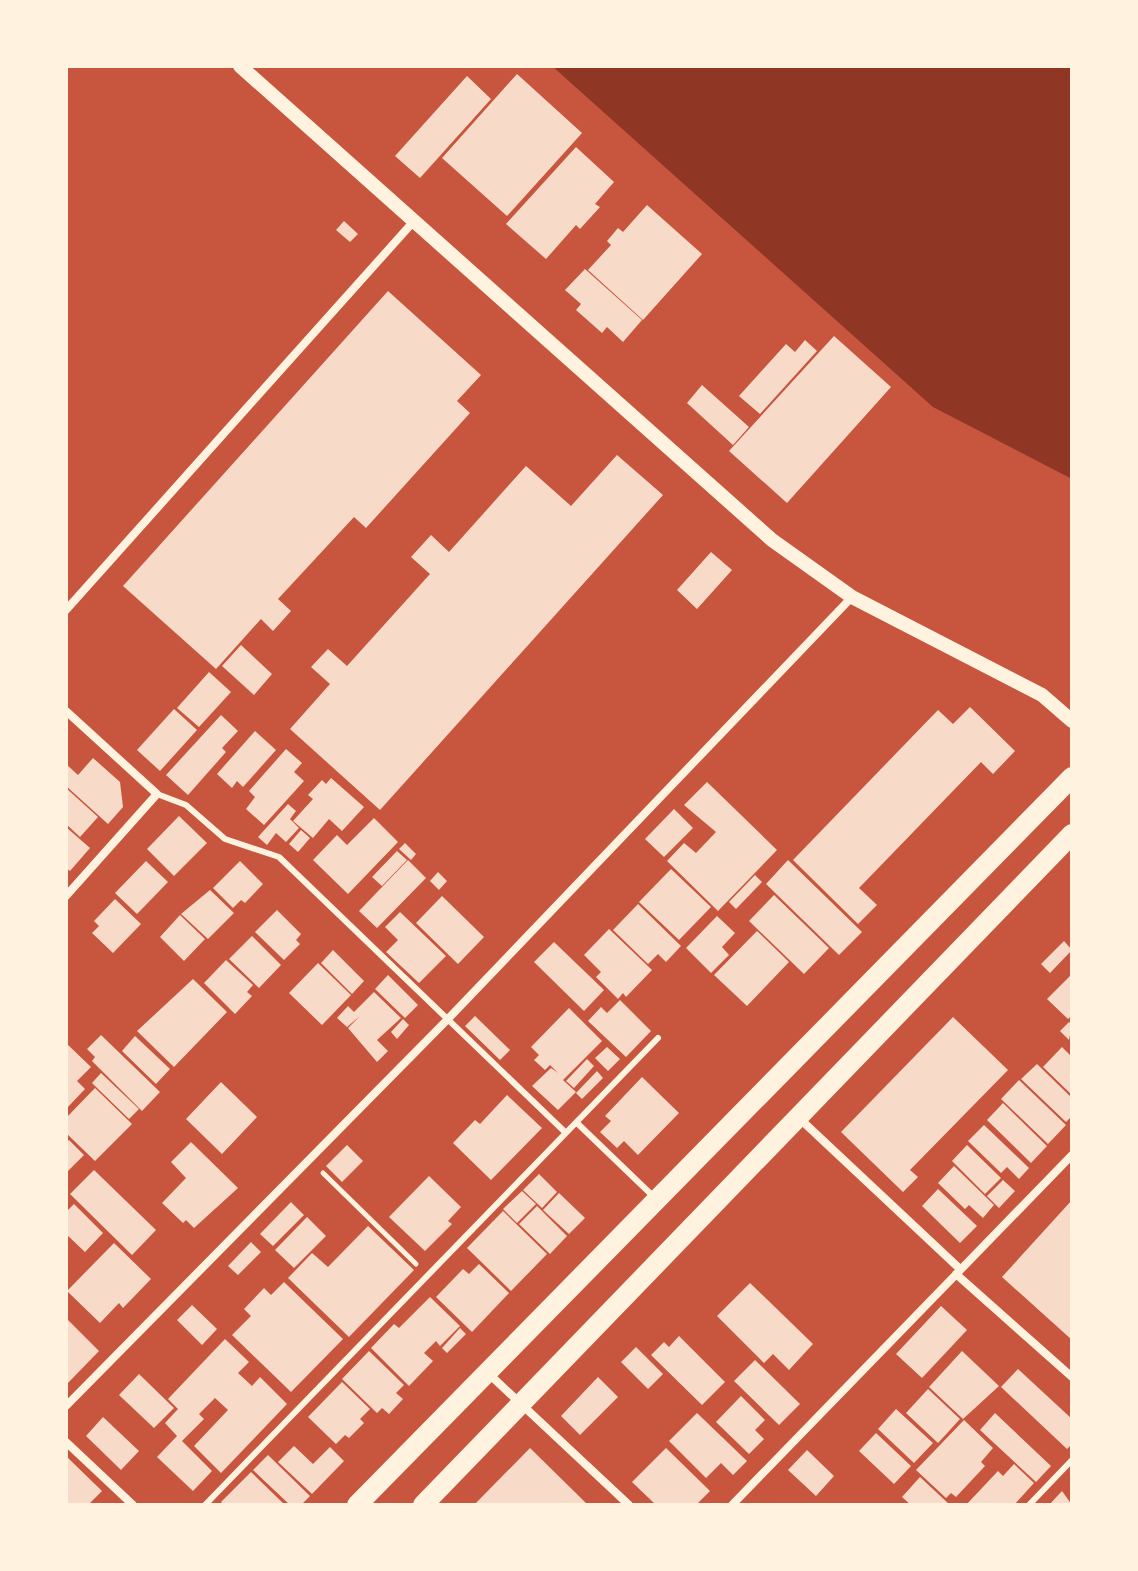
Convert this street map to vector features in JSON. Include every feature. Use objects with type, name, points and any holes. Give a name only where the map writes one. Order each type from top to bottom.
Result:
[{"type":"main road","points":[[357,1505],[1072,777]]},
{"type":"main road","points":[[423,1505],[1072,834]]},
{"type":"street","points":[[240,66],[772,540],[852,597],[1042,695],[1072,721]]},
{"type":"street","points":[[66,610],[414,221]]},
{"type":"street","points":[[66,1406],[446,1021],[852,597]]},
{"type":"street","points":[[66,711],[157,794],[66,896]]},
{"type":"street","points":[[799,1118],[1072,1377]]},
{"type":"street","points":[[732,1505],[1072,1155]]},
{"type":"street","points":[[486,1371],[629,1505]]},
{"type":"street","points":[[66,1442],[133,1505]]},
{"type":"lane","points":[[157,794],[186,805],[225,839],[279,857],[446,1021],[566,1133]]},
{"type":"lane","points":[[205,1505],[658,1038]]},
{"type":"lane","points":[[577,1123],[656,1199]]},
{"type":"lane","points":[[1029,1505],[1072,1460]]},
{"type":"path","points":[[310,1160],[428,1276]]},
{"type":"shaded area","points":[[552,66],[1072,66],[1072,479],[933,407]]},
{"type":"building","points":[[517,74],[582,133],[507,216],[442,158]]},
{"type":"building","points":[[467,76],[491,99],[420,178],[395,156]]},
{"type":"building","points":[[576,147],[614,182],[595,204],[600,207],[580,229],[576,225],[546,259],[506,224]]},
{"type":"building","points":[[647,205],[702,254],[643,320],[588,270],[611,245],[607,241],[618,228],[623,232]]},
{"type":"building","points":[[344,221],[358,234],[350,242],[336,230]]},
{"type":"building","points":[[585,269],[642,320],[623,342],[607,327],[602,333],[576,310],[581,304],[565,290]]},
{"type":"building","points":[[388,291],[481,375],[457,401],[470,413],[366,528],[354,517],[278,599],[291,611],[273,631],[261,619],[216,669],[123,586]]},
{"type":"building","points":[[834,336],[891,387],[787,503],[729,451]]},
{"type":"building","points":[[805,340],[817,351],[760,414],[739,396],[786,344],[795,352]]},
{"type":"building","points":[[702,385],[749,427],[733,445],[687,403]]},
{"type":"building","points":[[617,455],[663,495],[380,810],[290,729],[330,684],[311,667],[328,649],[347,666],[430,574],[411,557],[431,535],[449,552],[526,466],[571,506]]},
{"type":"building","points":[[711,552],[732,570],[697,609],[677,590]]},
{"type":"building","points":[[241,645],[272,674],[254,695],[222,666]]},
{"type":"building","points":[[209,672],[231,692],[199,727],[177,708]]},
{"type":"building","points":[[970,707],[1015,751],[993,774],[981,762],[859,888],[877,905],[858,924],[793,860],[938,710],[953,724]]},
{"type":"building","points":[[174,709],[197,730],[160,771],[137,750]]},
{"type":"building","points":[[221,715],[238,731],[222,748],[226,752],[188,795],[166,775]]},
{"type":"building","points":[[255,731],[276,750],[243,787],[237,781],[232,788],[217,774]]},
{"type":"building","points":[[286,749],[302,763],[294,772],[304,781],[264,825],[246,809],[255,797],[249,791]]},
{"type":"building","points":[[93,758],[120,782],[123,807],[108,824],[66,786],[66,764],[78,775]]},
{"type":"building","points":[[331,778],[364,807],[342,831],[329,819],[313,838],[293,821],[313,799],[308,795],[322,780],[326,784]]},
{"type":"building","points":[[707,782],[777,850],[718,911],[667,861],[684,843],[696,853],[716,832],[684,805]]},
{"type":"building","points":[[66,788],[98,817],[80,837],[66,824]]},
{"type":"building","points":[[288,804],[296,811],[290,819],[299,828],[286,842],[276,833],[267,845],[258,837]]},
{"type":"building","points":[[674,809],[693,828],[664,857],[645,839]]},
{"type":"building","points":[[179,816],[207,843],[174,876],[147,849]]},
{"type":"building","points":[[374,818],[398,842],[348,894],[313,860],[337,835],[347,845]]},
{"type":"building","points":[[66,827],[90,848],[70,871],[66,868]]},
{"type":"building","points":[[301,830],[310,838],[298,852],[289,844]]},
{"type":"building","points":[[405,843],[416,854],[411,860],[399,849]]},
{"type":"building","points":[[397,851],[407,860],[382,886],[372,877]]},
{"type":"building","points":[[408,860],[426,878],[377,928],[359,911]]},
{"type":"building","points":[[788,860],[862,932],[839,955],[766,884]]},
{"type":"building","points":[[146,861],[168,882],[137,914],[115,893]]},
{"type":"building","points":[[240,861],[263,884],[245,903],[241,900],[233,908],[213,888]]},
{"type":"building","points":[[671,869],[711,907],[679,940],[639,902]]},
{"type":"building","points":[[438,872],[447,881],[439,890],[430,881]]},
{"type":"building","points":[[755,875],[762,882],[736,909],[729,902]]},
{"type":"building","points":[[210,890],[234,913],[208,939],[181,914]]},
{"type":"building","points":[[774,895],[829,948],[804,974],[749,921]]},
{"type":"building","points":[[442,896],[484,937],[458,964],[416,923]]},
{"type":"building","points":[[115,899],[141,924],[113,953],[92,933],[99,926],[94,921]]},
{"type":"building","points":[[638,904],[681,946],[666,962],[658,954],[648,964],[613,930]]},
{"type":"building","points":[[277,910],[301,934],[296,940],[300,944],[284,960],[255,932]]},
{"type":"building","points":[[400,912],[446,956],[419,983],[386,952],[398,940],[385,927]]},
{"type":"building","points":[[180,915],[205,939],[184,961],[160,937]]},
{"type":"building","points":[[717,916],[735,933],[722,947],[729,955],[711,973],[686,948]]},
{"type":"building","points":[[609,929],[652,970],[626,997],[623,993],[618,999],[596,977],[601,972],[584,955]]},
{"type":"building","points":[[757,931],[789,962],[747,1006],[714,975]]},
{"type":"building","points":[[252,936],[281,965],[259,988],[229,959]]},
{"type":"building","points":[[1064,941],[1072,950],[1050,973],[1041,964]]},
{"type":"building","points":[[554,942],[604,990],[584,1011],[534,962]]},
{"type":"building","points":[[333,950],[364,981],[352,994],[321,963]]},
{"type":"building","points":[[226,960],[253,985],[247,992],[252,996],[235,1014],[204,983]]},
{"type":"building","points":[[318,963],[351,995],[322,1025],[289,993]]},
{"type":"building","points":[[1072,974],[1072,1015],[1068,1019],[1047,999]]},
{"type":"building","points":[[388,975],[418,1005],[405,1018],[375,989]]},
{"type":"building","points":[[193,979],[227,1012],[174,1067],[137,1031]]},
{"type":"building","points":[[374,992],[401,1018],[377,1040],[388,1051],[377,1062],[348,1028],[360,1016],[347,1027],[337,1018],[348,1006],[354,1012]]},
{"type":"building","points":[[620,1000],[651,1031],[626,1057],[588,1021],[601,1007],[607,1013]]},
{"type":"building","points":[[569,1008],[602,1041],[563,1080],[576,1092],[558,1110],[532,1086],[551,1068],[558,1073],[550,1065],[545,1070],[534,1060],[539,1055],[531,1047]]},
{"type":"building","points":[[475,1016],[510,1050],[500,1060],[465,1026]]},
{"type":"building","points":[[953,1017],[1008,1070],[910,1170],[918,1177],[903,1192],[841,1132]]},
{"type":"building","points":[[403,1019],[409,1025],[397,1039],[391,1032]]},
{"type":"building","points":[[1069,1022],[1072,1025],[1069,1040],[1060,1031]]},
{"type":"building","points":[[101,1035],[160,1092],[142,1111],[92,1061],[95,1057],[87,1049]]},
{"type":"building","points":[[135,1036],[170,1069],[156,1084],[122,1051]]},
{"type":"building","points":[[66,1043],[91,1067],[77,1081],[85,1089],[66,1109]]},
{"type":"building","points":[[607,1047],[620,1059],[608,1071],[595,1058]]},
{"type":"building","points":[[1062,1047],[1072,1057],[1072,1095],[1043,1067]]},
{"type":"building","points":[[587,1059],[594,1066],[574,1088],[566,1081]]},
{"type":"building","points":[[1037,1064],[1072,1098],[1072,1116],[1066,1122],[1021,1079]]},
{"type":"building","points":[[597,1071],[603,1078],[582,1099],[576,1093]]},
{"type":"building","points":[[101,1073],[139,1109],[129,1119],[92,1083]]},
{"type":"building","points":[[642,1077],[679,1113],[638,1155],[624,1141],[617,1148],[600,1132],[611,1121],[605,1116]]},
{"type":"building","points":[[1019,1080],[1066,1125],[1048,1144],[1001,1099]]},
{"type":"building","points":[[221,1082],[257,1117],[222,1154],[186,1119]]},
{"type":"building","points":[[95,1088],[132,1124],[95,1161],[66,1133],[66,1118]]},
{"type":"building","points":[[507,1095],[542,1128],[491,1180],[453,1143],[475,1120],[480,1124]]},
{"type":"building","points":[[1003,1103],[1047,1146],[1031,1163],[987,1120]]},
{"type":"building","points":[[984,1125],[1029,1168],[1019,1179],[1007,1167],[1001,1173],[968,1141]]},
{"type":"building","points":[[69,1140],[84,1155],[66,1173],[66,1143]]},
{"type":"building","points":[[191,1142],[238,1188],[194,1228],[186,1220],[183,1223],[162,1203],[186,1178],[171,1162]]},
{"type":"building","points":[[347,1145],[363,1161],[342,1182],[326,1166]]},
{"type":"building","points":[[967,1145],[1001,1178],[985,1194],[952,1161]]},
{"type":"building","points":[[954,1166],[994,1205],[983,1218],[969,1205],[965,1209],[938,1183]]},
{"type":"building","points":[[94,1170],[156,1230],[132,1255],[70,1194]]},
{"type":"building","points":[[539,1174],[557,1192],[542,1208],[523,1190]]},
{"type":"building","points":[[429,1176],[461,1207],[448,1221],[452,1224],[425,1251],[389,1217]]},
{"type":"building","points":[[1003,1180],[1015,1191],[999,1208],[987,1196]]},
{"type":"building","points":[[938,1189],[977,1226],[960,1243],[922,1206]]},
{"type":"building","points":[[522,1191],[536,1204],[517,1223],[503,1209]]},
{"type":"building","points":[[559,1193],[585,1218],[569,1234],[543,1210]]},
{"type":"building","points":[[1072,1200],[1072,1340],[1002,1277]]},
{"type":"building","points":[[291,1202],[304,1215],[273,1246],[260,1234]]},
{"type":"building","points":[[74,1204],[103,1233],[85,1252],[66,1234],[66,1212]]},
{"type":"building","points":[[537,1206],[567,1236],[550,1254],[519,1224]]},
{"type":"building","points":[[503,1211],[547,1254],[511,1291],[467,1248]]},
{"type":"building","points":[[307,1217],[326,1236],[294,1268],[275,1250]]},
{"type":"building","points":[[368,1226],[414,1270],[349,1337],[288,1278],[312,1253],[328,1267]]},
{"type":"building","points":[[251,1242],[261,1252],[238,1275],[228,1266]]},
{"type":"building","points":[[114,1243],[151,1279],[123,1308],[119,1303],[100,1323],[67,1291]]},
{"type":"building","points":[[479,1264],[509,1293],[472,1332],[436,1297],[463,1269],[469,1274]]},
{"type":"building","points":[[284,1282],[343,1339],[291,1392],[232,1335],[251,1316],[244,1309],[264,1288],[271,1295]]},
{"type":"building","points":[[750,1283],[813,1344],[789,1370],[773,1354],[764,1363],[717,1316]]},
{"type":"building","points":[[430,1297],[460,1326],[440,1346],[436,1341],[424,1353],[433,1361],[409,1386],[371,1348],[394,1324],[399,1328]]},
{"type":"building","points":[[192,1305],[217,1329],[202,1345],[177,1320]]},
{"type":"building","points":[[941,1306],[967,1330],[922,1378],[896,1354]]},
{"type":"building","points":[[66,1318],[99,1351],[66,1385]]},
{"type":"building","points":[[460,1328],[466,1334],[447,1353],[442,1348]]},
{"type":"building","points":[[679,1336],[725,1382],[702,1405],[651,1355],[664,1342],[669,1347]]},
{"type":"building","points":[[225,1339],[249,1362],[238,1373],[252,1386],[260,1377],[287,1404],[221,1473],[194,1446],[228,1410],[215,1398],[199,1414],[204,1419],[182,1441],[212,1471],[193,1491],[157,1457],[177,1436],[165,1423],[178,1409],[168,1399]]},
{"type":"building","points":[[636,1347],[663,1374],[648,1389],[621,1362]]},
{"type":"building","points":[[369,1351],[404,1385],[396,1393],[403,1399],[389,1414],[382,1408],[377,1413],[342,1379]]},
{"type":"building","points":[[962,1351],[999,1386],[963,1419],[929,1387]]},
{"type":"building","points":[[755,1360],[800,1404],[779,1425],[734,1381]]},
{"type":"building","points":[[1018,1369],[1072,1419],[1072,1444],[1067,1449],[1001,1387]]},
{"type":"building","points":[[139,1374],[174,1408],[154,1428],[119,1395]]},
{"type":"building","points":[[598,1377],[618,1397],[580,1435],[561,1416]]},
{"type":"building","points":[[342,1382],[370,1409],[360,1419],[364,1423],[349,1438],[345,1435],[336,1444],[308,1417]]},
{"type":"building","points":[[928,1389],[960,1419],[938,1443],[906,1413]]},
{"type":"building","points":[[741,1396],[765,1420],[755,1430],[764,1439],[749,1454],[716,1422]]},
{"type":"building","points":[[896,1409],[933,1443],[914,1463],[878,1429]]},
{"type":"building","points":[[697,1413],[747,1461],[733,1475],[721,1463],[706,1478],[669,1441]]},
{"type":"building","points":[[995,1413],[1051,1466],[1036,1482],[980,1430]]},
{"type":"building","points":[[103,1417],[139,1451],[121,1470],[86,1436]]},
{"type":"building","points":[[964,1420],[993,1448],[981,1462],[985,1466],[956,1497],[951,1493],[946,1498],[916,1470]]},
{"type":"building","points":[[876,1433],[911,1466],[894,1484],[859,1451]]},
{"type":"building","points":[[294,1446],[313,1464],[330,1447],[344,1461],[312,1494],[278,1462]]},
{"type":"building","points":[[530,1448],[588,1505],[474,1505]]},
{"type":"building","points":[[666,1448],[710,1491],[696,1505],[656,1505],[632,1482]]},
{"type":"building","points":[[807,1450],[834,1476],[816,1496],[788,1470]]},
{"type":"building","points":[[268,1455],[310,1496],[301,1505],[290,1505],[253,1470]]},
{"type":"building","points":[[66,1456],[102,1491],[88,1505],[66,1505]]},
{"type":"building","points":[[1014,1464],[1034,1483],[1014,1505],[966,1505],[998,1471],[1003,1476]]},
{"type":"building","points":[[251,1472],[285,1505],[224,1505],[221,1502]]},
{"type":"building","points":[[920,1477],[950,1505],[911,1505],[902,1497]]},
{"type":"building","points":[[1062,1491],[1072,1505],[1049,1505]]}]
